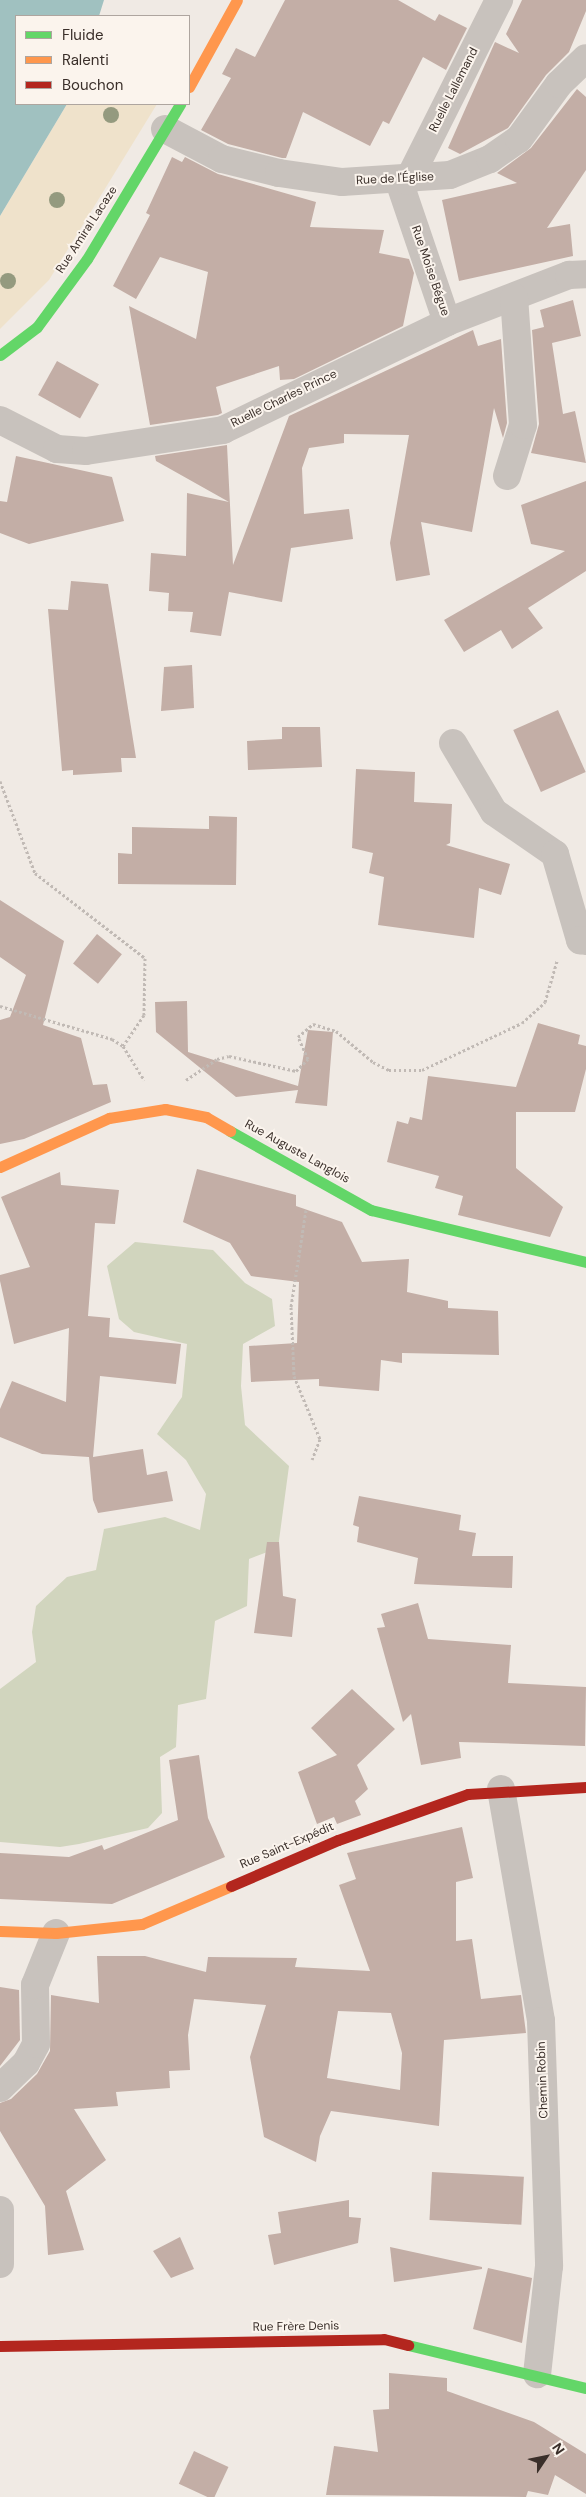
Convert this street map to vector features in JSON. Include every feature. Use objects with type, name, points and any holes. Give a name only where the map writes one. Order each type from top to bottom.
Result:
[{"type":"street","points":[[190,85],[237,0]]},
{"type":"street","name":"Ruelle Lallemand","points":[[404,181],[499,0]]},
{"type":"street","name":"Rue de l'Église","points":[[166,130],[222,160],[279,173],[342,182],[404,181],[450,175],[490,159],[519,139],[559,84],[586,58]]},
{"type":"street","name":"Rue Amiral Lacaze","points":[[0,356],[37,327],[88,259],[179,105]]},
{"type":"street","name":"Rue Moise Bégue","points":[[404,181],[447,322],[569,275],[586,274]]},
{"type":"street","points":[[507,476],[523,425],[514,297]]},
{"type":"street","name":"Ruelle Charles Prince","points":[[0,420],[57,449],[86,451],[223,430],[447,322]]},
{"type":"street","points":[[453,743],[494,812],[555,854],[583,941]]},
{"type":"street","name":"Rue Auguste Langlois","points":[[0,1167],[109,1118],[163,1108],[206,1117],[371,1210],[586,1262]]},
{"type":"street","name":"Rue Saint-Expédit","points":[[0,1931],[56,1933],[142,1924],[338,1840],[452,1799],[501,1789],[586,1787]]},
{"type":"street","name":"Chemin Robin","points":[[501,1789],[542,2021],[549,2266],[544,2345],[538,2374]]},
{"type":"street","points":[[0,2088],[26,2063],[36,2044],[35,1985],[56,1933]]},
{"type":"street","points":[[0,2210],[0,2264]]},
{"type":"street","name":"Rue Frère Denis","points":[[0,2346],[384,2339],[538,2374],[586,2388]]},
{"type":"path","points":[[0,781],[35,873],[145,958],[144,1015],[123,1046]]},
{"type":"path","points":[[0,1006],[112,1039],[123,1046],[163,1108],[180,1086],[217,1059],[244,1058],[288,1071],[303,1068],[308,1059],[298,1037],[313,1024],[336,1030],[373,1062],[389,1070],[422,1070],[522,1023],[545,1002],[561,953],[583,941]]},
{"type":"path","points":[[312,1460],[320,1439],[294,1376],[291,1307],[308,1199],[316,1178]]},
{"type":"green space","points":[[135,1242],[213,1250],[245,1283],[272,1299],[275,1326],[243,1344],[241,1386],[245,1425],[289,1466],[278,1548],[249,1559],[247,1606],[215,1621],[206,1699],[178,1705],[176,1747],[160,1757],[162,1813],[148,1828],[60,1847],[0,1842],[0,1689],[36,1662],[32,1632],[36,1606],[67,1577],[96,1570],[104,1529],[165,1517],[200,1530],[206,1494],[186,1460],[157,1434],[182,1397],[187,1344],[134,1332],[119,1319],[107,1266]]},
{"type":"sand","points":[[66,105],[156,105],[49,280],[0,329],[0,216]]},
{"type":"water","points":[[0,0],[104,0],[99,15],[15,15],[15,105],[66,105],[0,216]]},
{"type":"building","points":[[285,0],[398,0],[435,21],[439,14],[467,28],[446,70],[423,57],[389,124],[383,121],[370,146],[303,112],[286,158],[282,158],[228,144],[201,130],[231,78],[222,74],[236,48],[255,57]]},
{"type":"building","points":[[522,0],[586,0],[586,11],[569,52],[546,75],[508,128],[460,154],[448,148],[495,42],[519,53],[506,34]]},
{"type":"building","points":[[577,89],[586,97],[586,170],[547,228],[570,224],[573,256],[459,281],[442,200],[517,183],[497,173],[531,148]]},
{"type":"building","points":[[172,157],[182,162],[185,157],[218,174],[316,202],[310,227],[384,230],[379,253],[409,259],[414,273],[403,326],[294,379],[280,380],[279,366],[216,387],[222,413],[218,415],[150,425],[129,306],[196,339],[208,272],[160,257],[136,299],[113,286],[150,215],[146,213]]},
{"type":"building","points":[[573,300],[581,336],[552,343],[563,414],[575,411],[586,463],[531,453],[539,424],[532,330],[544,327],[540,310]]},
{"type":"building","points":[[473,330],[478,346],[501,339],[507,423],[503,438],[494,408],[472,532],[421,522],[430,575],[396,581],[390,543],[409,435],[344,434],[344,443],[309,448],[302,468],[304,514],[349,509],[353,539],[291,548],[282,602],[229,592],[221,636],[190,632],[193,612],[168,611],[169,593],[149,591],[151,553],[186,556],[187,493],[229,502],[156,461],[155,456],[227,445],[233,565],[289,416]]},
{"type":"building","points":[[57,361],[99,384],[80,418],[38,395]]},
{"type":"building","points":[[16,456],[112,477],[124,521],[29,544],[0,533],[0,501],[7,502]]},
{"type":"building","points":[[586,481],[586,571],[528,608],[543,628],[512,649],[501,630],[464,652],[444,620],[565,551],[531,544],[521,505]]},
{"type":"building","points":[[71,581],[108,584],[136,758],[121,758],[122,772],[73,775],[73,770],[62,771],[48,609],[68,610]]},
{"type":"building","points":[[192,665],[194,708],[161,711],[164,667]]},
{"type":"building","points":[[558,710],[586,772],[541,792],[513,730]]},
{"type":"building","points":[[282,727],[320,727],[322,767],[248,770],[247,741],[282,739]]},
{"type":"building","points":[[356,769],[415,772],[414,802],[452,804],[450,843],[446,845],[510,864],[501,895],[479,888],[474,938],[378,925],[384,877],[369,873],[373,853],[352,848]]},
{"type":"building","points":[[209,816],[237,817],[236,885],[118,884],[118,853],[132,854],[132,827],[209,829]]},
{"type":"building","points":[[0,900],[64,941],[43,1025],[81,1038],[93,1085],[107,1084],[111,1102],[24,1139],[0,1144],[0,1020],[10,1017],[26,975],[0,957]]},
{"type":"building","points":[[97,934],[122,954],[98,984],[73,964]]},
{"type":"building","points":[[187,1001],[188,1052],[298,1086],[308,1030],[333,1032],[327,1106],[295,1103],[298,1090],[236,1097],[156,1032],[155,1002]]},
{"type":"building","points":[[538,1023],[580,1035],[578,1044],[586,1046],[586,1069],[575,1112],[516,1112],[516,1168],[563,1207],[550,1237],[458,1215],[463,1196],[435,1188],[439,1176],[387,1162],[397,1121],[408,1124],[410,1117],[422,1120],[428,1076],[516,1087]]},
{"type":"building","points":[[197,1169],[296,1195],[296,1206],[342,1222],[362,1262],[409,1259],[407,1292],[448,1301],[448,1308],[498,1311],[499,1355],[402,1353],[402,1363],[381,1360],[379,1391],[319,1386],[319,1379],[251,1382],[249,1346],[297,1343],[299,1282],[251,1276],[230,1243],[183,1222]]},
{"type":"building","points":[[60,1172],[61,1185],[119,1190],[115,1224],[95,1223],[88,1316],[110,1318],[109,1337],[181,1344],[176,1384],[100,1376],[93,1457],[143,1449],[147,1475],[167,1471],[173,1501],[98,1513],[93,1500],[89,1457],[42,1454],[0,1437],[0,1409],[12,1381],[66,1402],[69,1328],[14,1344],[0,1281],[0,1275],[30,1267],[1,1197]]},
{"type":"building","points":[[359,1496],[461,1515],[459,1530],[476,1533],[472,1556],[513,1556],[512,1588],[414,1584],[418,1558],[357,1542],[359,1527],[353,1525]]},
{"type":"building","points":[[267,1542],[279,1542],[283,1596],[296,1599],[292,1637],[254,1633]]},
{"type":"building","points":[[418,1603],[428,1639],[511,1645],[508,1683],[586,1687],[585,1746],[459,1742],[461,1758],[421,1765],[411,1714],[403,1722],[377,1628],[385,1627],[381,1614]]},
{"type":"building","points":[[352,1689],[395,1729],[357,1765],[368,1789],[355,1801],[361,1815],[337,1824],[334,1817],[317,1824],[298,1772],[337,1755],[311,1728]]},
{"type":"building","points":[[199,1755],[208,1818],[225,1857],[112,1904],[0,1899],[0,1853],[69,1857],[102,1845],[104,1850],[178,1820],[169,1760]]},
{"type":"building","points":[[462,1827],[473,1878],[456,1882],[456,1941],[472,1939],[481,1999],[521,1995],[526,2033],[444,2040],[439,2126],[331,2111],[320,2136],[316,2162],[264,2137],[250,2057],[266,2005],[194,1999],[188,2035],[190,2070],[169,2071],[170,2088],[116,2092],[118,2106],[74,2109],[106,2160],[66,2191],[84,2250],[48,2255],[45,2206],[0,2131],[0,2103],[11,2099],[37,2074],[50,2051],[51,1995],[99,2003],[97,1956],[145,1956],[206,1972],[208,1957],[297,1958],[295,1967],[370,1971],[339,1885],[356,1879],[347,1853]],"holes":[[[338,2011],[391,2013],[402,2053],[400,2090],[327,2078]]]},
{"type":"building","points":[[0,1987],[19,1990],[20,2040],[0,2066]]},
{"type":"building","points":[[432,2172],[524,2177],[521,2225],[429,2220]]},
{"type":"building","points":[[349,2200],[349,2217],[361,2218],[358,2243],[274,2265],[268,2235],[281,2233],[278,2212]]},
{"type":"building","points":[[180,2237],[194,2269],[171,2278],[153,2251]]},
{"type":"building","points":[[390,2247],[482,2267],[482,2269],[394,2282]]},
{"type":"building","points":[[488,2268],[532,2278],[522,2343],[473,2329]]},
{"type":"building","points":[[389,2373],[447,2378],[447,2391],[534,2422],[586,2454],[586,2494],[555,2475],[548,2495],[528,2491],[526,2497],[326,2495],[334,2446],[378,2452],[373,2410],[389,2409]]},
{"type":"building","points":[[194,2451],[228,2467],[214,2497],[207,2497],[179,2484]]},
{"type":"traffic: fast","points":[[0,355],[37,327],[87,259],[179,105]]},
{"type":"traffic: fast","points":[[230,1131],[371,1210],[586,1262]]},
{"type":"traffic: fast","points":[[408,2345],[586,2388]]},
{"type":"traffic: slow","points":[[190,85],[237,0]]},
{"type":"traffic: slow","points":[[0,1167],[109,1118],[165,1109],[206,1117],[230,1131]]},
{"type":"traffic: slow","points":[[0,1931],[56,1933],[142,1924],[231,1886]]},
{"type":"traffic: jam","points":[[231,1886],[338,1840],[468,1794],[586,1787]]},
{"type":"traffic: jam","points":[[0,2346],[384,2339],[408,2345]]}]
